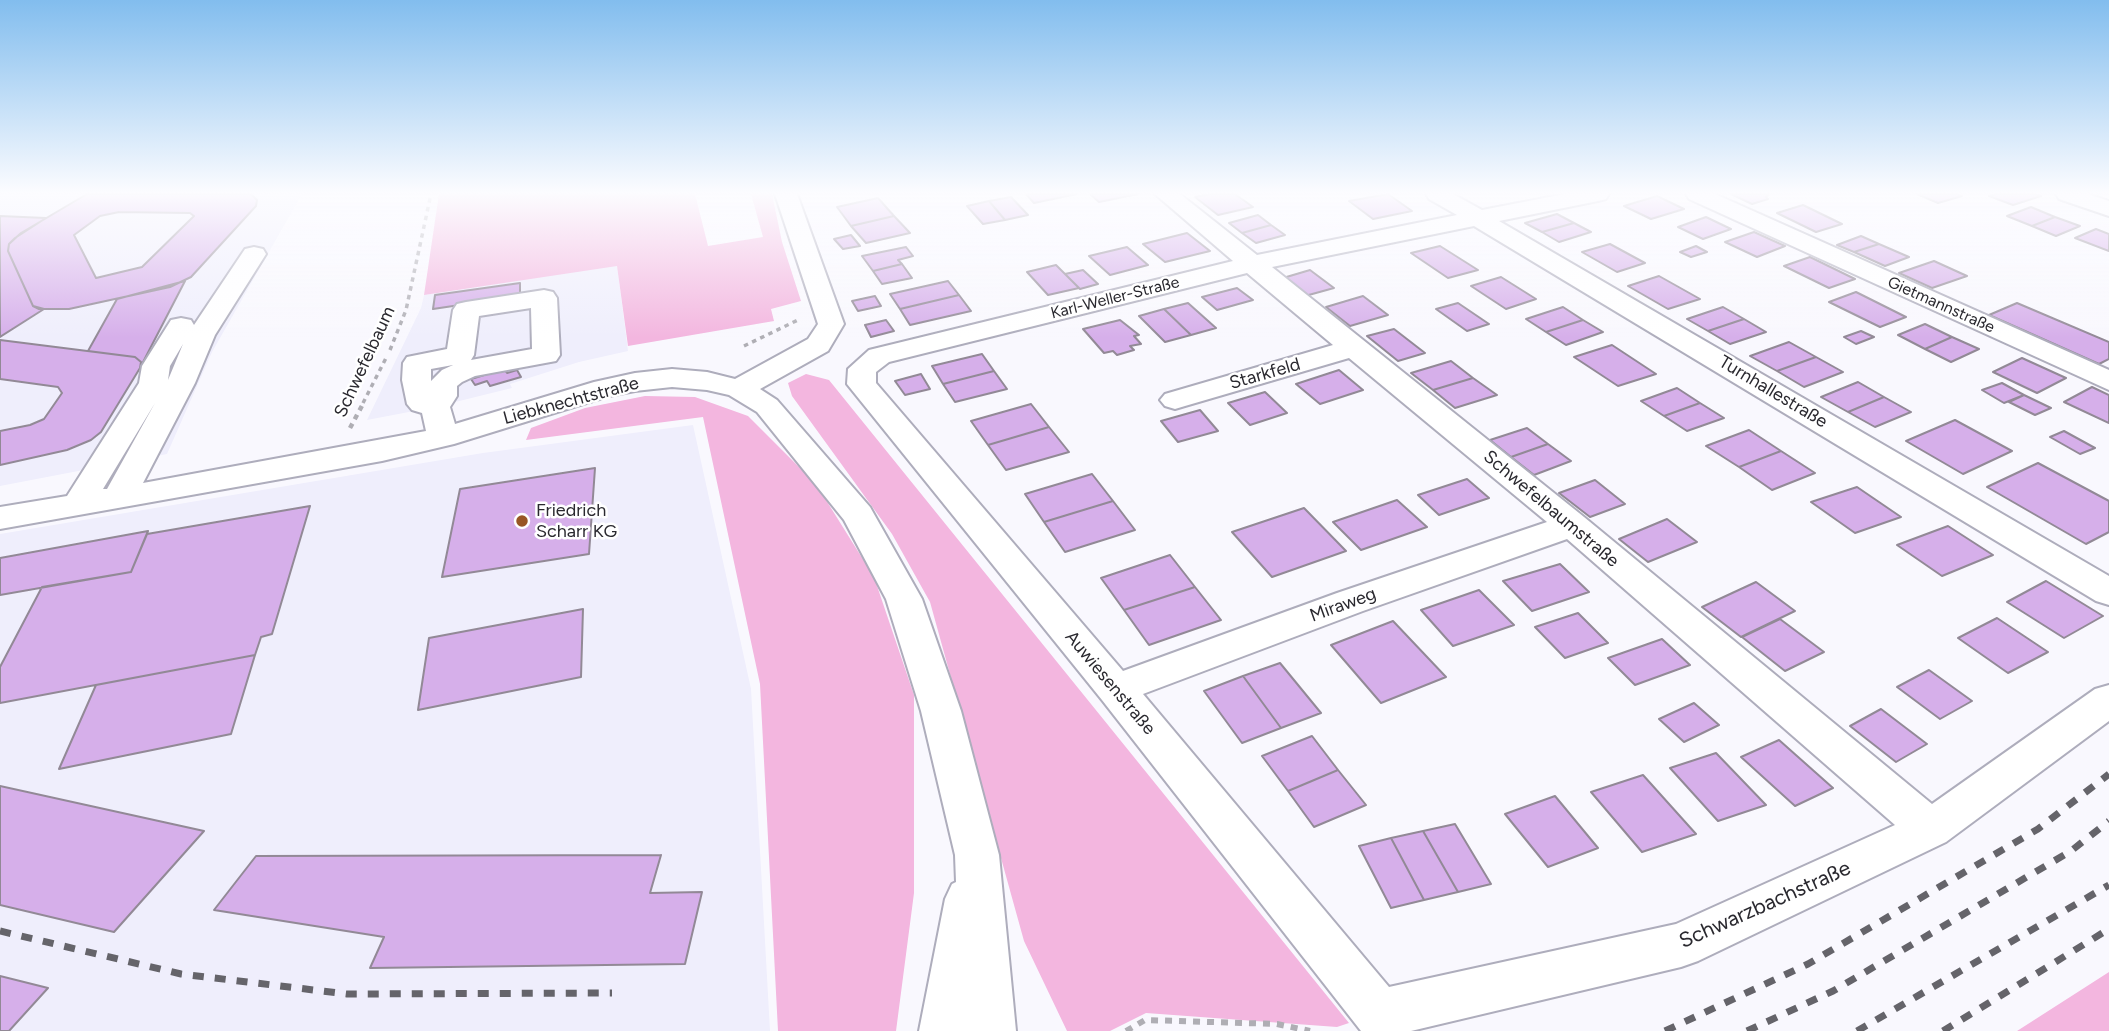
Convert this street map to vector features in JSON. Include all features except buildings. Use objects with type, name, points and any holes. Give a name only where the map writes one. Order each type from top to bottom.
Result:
[{"type":"street","points":[[739,389],[818,345],[831,324],[803,242]]},
{"type":"street","name":"Schwefelbaumstraße","points":[[1224,242],[1572,525],[1931,829]]},
{"type":"street","name":"Karl-Weller-Straße","points":[[879,356],[1251,264],[1361,242]]},
{"type":"street","name":"Turnhallestraße","points":[[1517,242],[2109,592]]},
{"type":"street","name":"Gietmannstraße","points":[[1803,242],[2109,381]]},
{"type":"street","points":[[118,498],[181,383],[201,335],[254,254]]},
{"type":"street","points":[[544,298],[545,355],[467,369],[452,376],[443,384],[439,422],[422,404],[416,380],[417,363],[460,355],[466,310],[544,298]]},
{"type":"street","points":[[77,505],[153,383],[156,366],[181,326]]},
{"type":"street","name":"Starkfeld","points":[[1175,400],[1355,347]]},
{"type":"street","name":"Auwiesenstraße","points":[[879,356],[862,369],[861,384],[1116,689],[1379,1014]]},
{"type":"street","name":"Liebknechtstraße","points":[[0,518],[343,460],[439,422],[635,382],[673,378],[707,381],[739,389],[767,406],[858,515],[904,599],[941,711],[976,855],[991,1031]]},
{"type":"street","name":"Miraweg","points":[[1116,689],[1350,602],[1572,525]]},
{"type":"street","name":"Schwarzbachstraße","points":[[1379,1014],[1681,945],[1931,829],[2109,700]]},
{"type":"street","name":"Liebknechtstraße","points":[[944,1031],[976,855]]},
{"type":"path","name":"Schwefelbaum","points":[[343,460],[350,429],[398,332],[406,310],[421,242]]},
{"type":"path","points":[[744,346],[809,315],[828,312]]},
{"type":"path","points":[[1126,1031],[1145,1020],[1278,1024],[1310,1031]]},
{"type":"shaded area","points":[[0,242],[275,242],[212,352],[167,454],[0,486]]},
{"type":"shaded area","points":[[432,242],[707,242],[708,246],[732,242],[782,242],[801,301],[771,309],[774,321],[628,346],[617,266],[424,295]]},
{"type":"shaded area","points":[[617,265],[628,351],[579,362],[510,384],[512,388],[367,420],[421,308],[424,295]]},
{"type":"shaded area","points":[[806,374],[829,380],[1349,1023],[1337,1027],[1146,1013],[1110,1031],[1067,1031],[1024,941],[930,602],[892,534],[792,396],[788,383]]},
{"type":"shaded area","points":[[645,396],[695,397],[748,416],[816,484],[874,577],[914,695],[914,893],[896,1031],[778,1031],[760,684],[703,417],[526,440],[531,428],[585,408]]},
{"type":"shaded area","points":[[693,425],[751,689],[770,1031],[0,1031],[0,534],[483,453]]},
{"type":"shaded area","points":[[2109,972],[2109,1031],[2017,1031]]},
{"type":"railway","points":[[1665,1031],[1808,964],[2038,829],[2109,774]]},
{"type":"railway","points":[[1747,1031],[1833,991],[2071,851],[2109,821]]},
{"type":"railway","points":[[1857,1031],[2109,885]]},
{"type":"railway","points":[[1943,1031],[2109,929]]},
{"type":"railway","points":[[0,931],[181,974],[347,994],[612,993]]},
{"type":"place","name":"Friedrich Scharr KG","points":[[522,521]]}]
